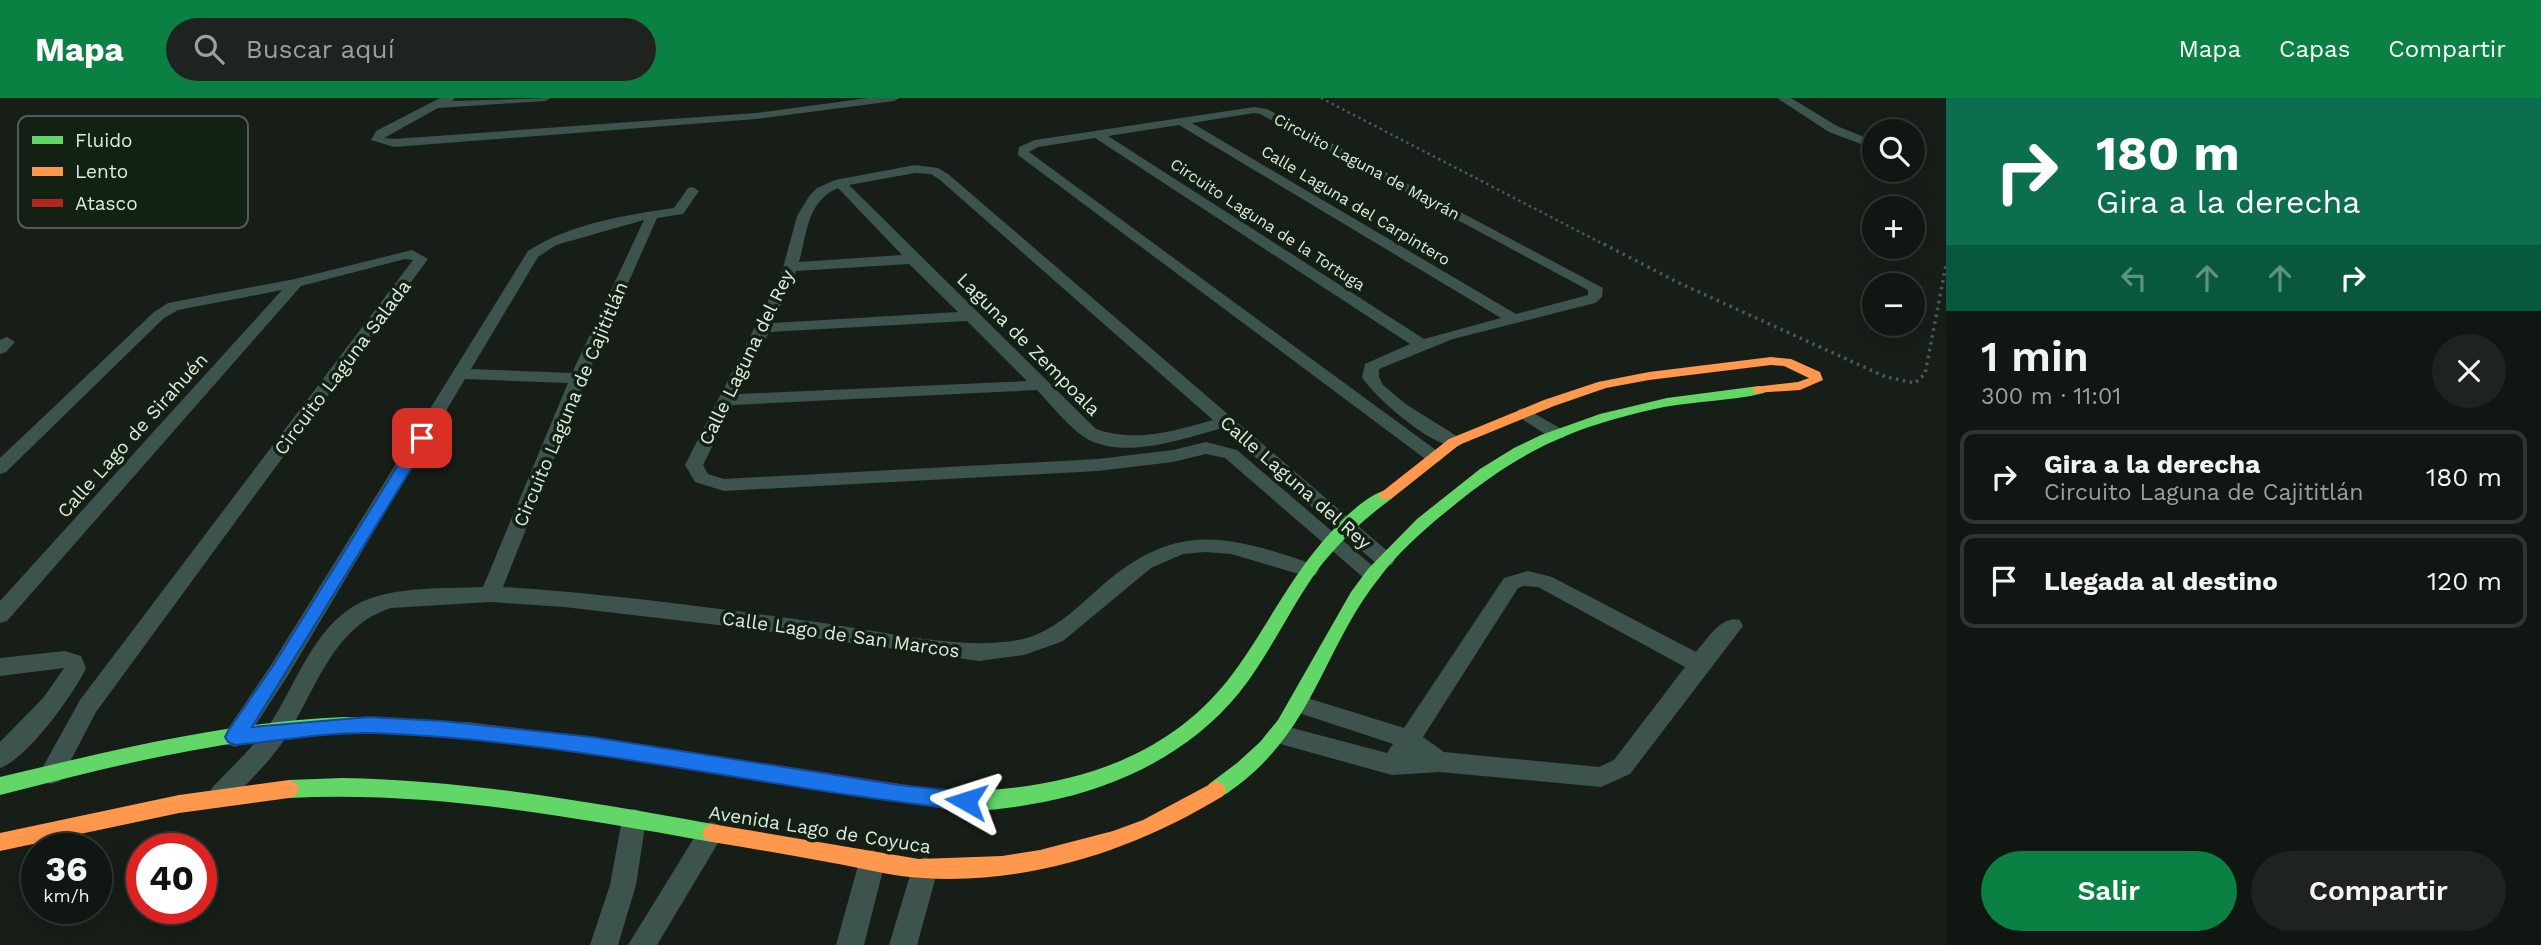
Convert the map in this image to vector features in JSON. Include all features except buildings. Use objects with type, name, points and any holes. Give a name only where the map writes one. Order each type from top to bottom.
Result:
[{"type":"street","points":[[449,98],[380,134],[377,139],[394,143],[756,116],[803,104],[894,98]]},
{"type":"street","points":[[435,105],[545,98]]},
{"type":"street","points":[[1783,98],[1833,128],[1862,140]]},
{"type":"street","name":"Circuito Laguna de Mayrán","points":[[1434,457],[1023,152],[1025,148],[1035,144],[1180,121],[1263,111],[1596,288],[1595,297],[1590,300],[1421,344],[1374,363],[1368,371],[1370,381],[1380,393],[1454,442]]},
{"type":"street","name":"Calle Laguna del Carpintero","points":[[1180,121],[1514,319]]},
{"type":"street","name":"Circuito Laguna de la Tortuga","points":[[1097,134],[1421,344]]},
{"type":"street","name":"Calle Laguna del Rey","points":[[1339,533],[1231,454],[1212,448],[1098,465],[724,485],[702,479],[694,466],[724,400],[763,328],[790,267],[806,210],[823,190],[915,169],[939,173],[1227,421],[1339,533],[1378,567]]},
{"type":"street","name":"Laguna de Zempoala","points":[[841,184],[913,259],[1090,433],[1111,441],[1139,442],[1227,421]]},
{"type":"street","points":[[235,737],[279,671],[537,250],[551,242],[629,218],[678,211],[693,191]]},
{"type":"street","name":"Circuito Laguna de Cajititlán","points":[[491,594],[578,378],[650,224],[651,215]]},
{"type":"street","name":"Circuito Laguna Salada","points":[[0,468],[165,310],[196,300],[296,283],[405,255],[412,254],[421,259],[88,706],[51,774]]},
{"type":"street","points":[[790,267],[913,259]]},
{"type":"street","name":"Calle Lago de Sirahuén","points":[[0,615],[296,283]]},
{"type":"street","points":[[763,328],[973,316]]},
{"type":"street","name":"Avenida Lago de Coyuca","points":[[0,786],[235,737],[369,725],[442,729],[592,745],[899,794],[966,801],[1011,798],[1070,788],[1112,775],[1150,756],[1232,688],[1309,570],[1339,533],[1454,442],[1603,385],[1700,369],[1786,362],[1815,375],[1816,380],[1800,386],[1685,399],[1636,409],[1557,434],[1509,456],[1483,475],[1378,567],[1358,594],[1301,705],[1281,734],[1253,762],[1221,786],[1182,809],[1126,834],[1041,859],[980,867],[925,869],[483,793],[398,787],[304,788],[221,795],[156,806],[0,842]]},
{"type":"street","points":[[462,374],[578,378]]},
{"type":"street","points":[[724,400],[1044,385]]},
{"type":"street","points":[[1525,413],[1557,434]]},
{"type":"street","name":"Calle Lago de San Marcos","points":[[277,732],[312,668],[345,624],[372,606],[391,600],[491,594],[564,599],[731,618],[979,653],[1012,650],[1040,643],[1065,629],[1144,561],[1161,553],[1204,545],[1228,547],[1264,555],[1309,570]]},
{"type":"street","points":[[1392,765],[1511,583],[1519,578],[1530,577],[1545,582],[1699,664]]},
{"type":"street","points":[[1281,734],[1392,765],[1439,762],[1590,778],[1612,774],[1622,768],[1699,664],[1732,626]]},
{"type":"street","points":[[0,667],[65,659],[73,662],[75,668],[72,677],[48,706],[0,758]]},
{"type":"street","points":[[1301,705],[1408,739],[1439,762]]},
{"type":"street","points":[[221,795],[277,732]]},
{"type":"street","points":[[604,945],[623,885],[634,820]]},
{"type":"street","points":[[642,945],[711,833]]},
{"type":"street","points":[[850,945],[872,862]]},
{"type":"street","points":[[903,945],[925,869]]},
{"type":"path","points":[[1321,98],[1677,282],[1886,377],[1915,383],[1925,374],[1946,265]]},
{"type":"traffic: fast","points":[[1216,790],[1267,748],[1285,725],[1357,596],[1382,562],[1453,497],[1485,473],[1519,451],[1546,438],[1605,417],[1699,397],[1759,390]]},
{"type":"traffic: fast","points":[[946,800],[1025,797],[1065,789],[1103,778],[1139,762],[1173,742],[1204,717],[1232,688],[1299,585],[1328,546],[1355,519],[1386,495]]},
{"type":"traffic: fast","points":[[0,786],[161,748],[284,729],[362,725],[475,731]]},
{"type":"traffic: fast","points":[[289,789],[342,786],[448,791],[554,805],[712,833]]},
{"type":"traffic: slow","points":[[1386,495],[1454,442],[1549,403],[1603,385],[1649,376],[1771,361],[1786,362],[1815,375],[1816,380],[1800,386],[1759,390]]},
{"type":"traffic: slow","points":[[0,842],[179,804],[289,789]]},
{"type":"traffic: slow","points":[[712,833],[927,869],[1002,866],[1040,860],[1114,840],[1150,826],[1216,790]]},
{"type":"traffic: jam","points":[[475,731],[593,745],[946,800]]},
{"type":"route","points":[[422,438],[279,671],[235,737],[322,727],[369,725],[442,729],[592,745],[899,794],[966,801]]}]
